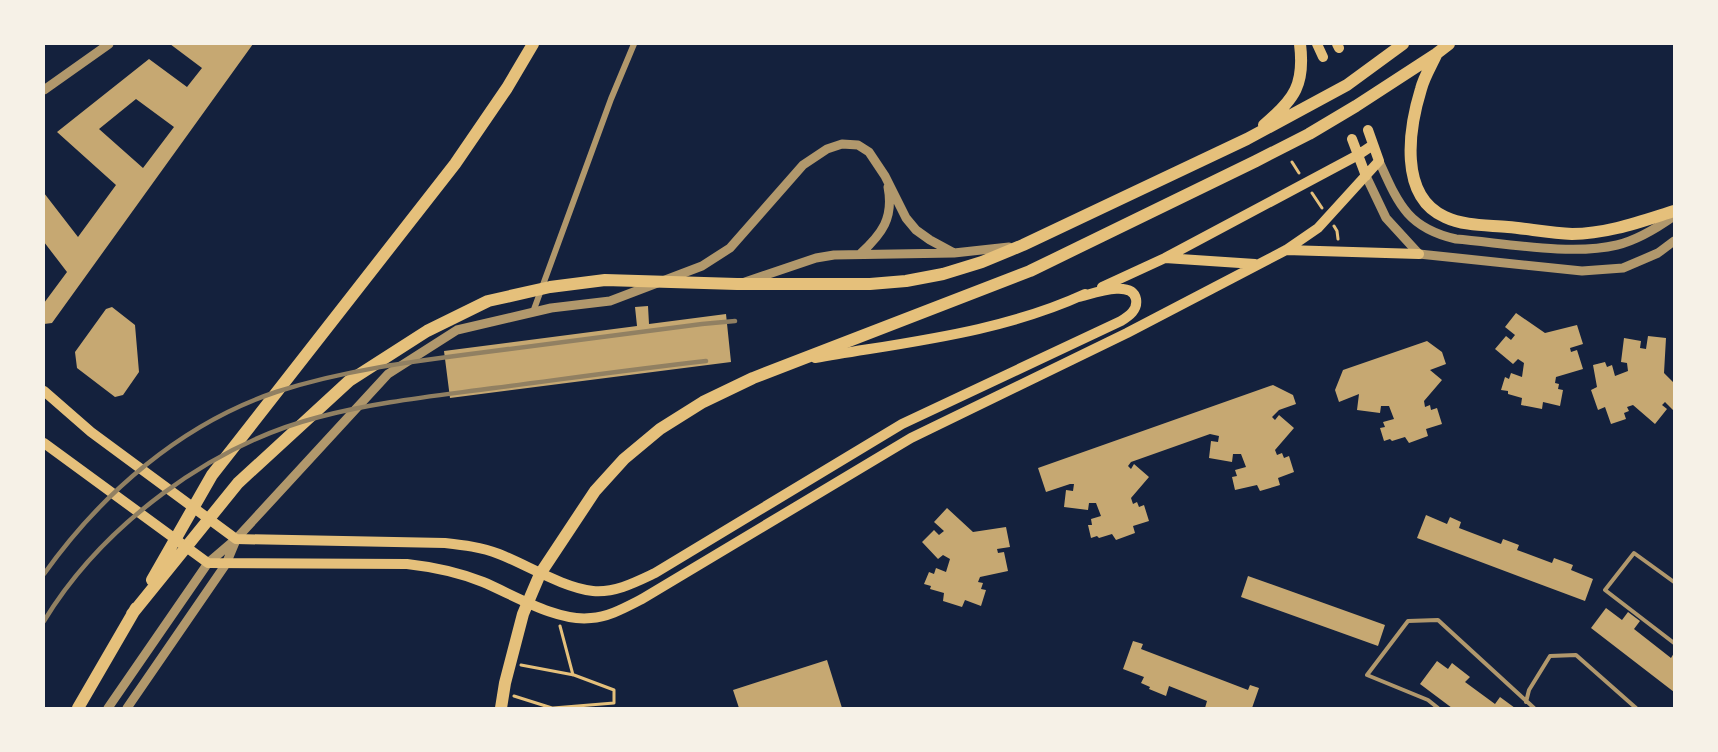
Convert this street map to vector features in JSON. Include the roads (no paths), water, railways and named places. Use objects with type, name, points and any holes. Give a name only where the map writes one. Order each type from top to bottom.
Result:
[{"type":"main road","points":[[78,708],[212,475],[455,164],[507,88],[533,44]]},
{"type":"main road","points":[[1247,139],[1292,98],[1302,64],[1300,44]]},
{"type":"main road","points":[[1317,44],[1323,57]]},
{"type":"main road","points":[[132,614],[238,483],[349,381],[426,331],[488,302],[550,287],[605,280],[800,285],[870,284],[906,281],[943,274],[982,262],[1023,245],[1247,139],[1347,85],[1403,44]]},
{"type":"main road","points":[[501,708],[523,614],[540,574],[595,491],[624,459],[660,429],[703,402],[753,378],[1020,275],[1062,255],[1309,134],[1356,106],[1449,44]]},
{"type":"main road","points":[[1436,54],[1421,86],[1416,105],[1412,134],[1412,172],[1419,192],[1430,207],[1443,216],[1461,223],[1573,234],[1612,229],[1674,211]]},
{"type":"main road","points":[[44,443],[208,563],[407,564],[439,568],[483,582],[556,613],[572,618],[591,618],[621,609],[911,438],[1127,333],[1286,250],[1318,228],[1379,161],[1368,130]]},
{"type":"main road","points":[[1352,139],[1366,176]]},
{"type":"main road","points":[[803,360],[988,328],[1035,315],[1165,258],[1358,156],[1373,145]]},
{"type":"main road","points":[[1286,250],[1419,254]]},
{"type":"main road","points":[[1165,258],[1256,264]]},
{"type":"main road","points":[[44,391],[91,432],[236,539],[445,543],[473,546],[593,591],[615,589],[655,573],[903,424],[1121,321],[1132,313],[1137,301],[1134,293],[1118,288],[1079,297]]},
{"type":"street","points":[[44,90],[109,44]]},
{"type":"street","points":[[533,312],[611,99],[634,44]]},
{"type":"street","points":[[108,708],[208,563],[236,539],[388,374],[457,330],[551,308],[610,301],[702,266],[730,248],[803,165],[827,149],[842,144],[858,145],[869,152],[885,176],[906,218],[916,230],[954,253]]},
{"type":"street","points":[[1379,161],[1391,188],[1406,212],[1421,227],[1437,235],[1456,239],[1582,250],[1618,245],[1649,233],[1674,216]]},
{"type":"street","points":[[860,254],[876,239],[887,220],[890,195],[885,176]]},
{"type":"street","points":[[1366,176],[1386,218],[1419,254],[1582,271],[1623,268],[1658,253],[1674,241]]},
{"type":"street","points":[[737,284],[816,258],[860,254],[954,253],[1023,245]]},
{"type":"street","points":[[127,708],[226,564],[236,539]]},
{"type":"lane","points":[[1674,582],[1634,553],[1605,590],[1674,643]]},
{"type":"lane","points":[[1438,708],[1428,700],[1367,675],[1408,621],[1438,620],[1534,708]]},
{"type":"lane","points":[[1526,703],[1529,690],[1550,656],[1576,655],[1633,708]]},
{"type":"railway","points":[[44,574],[91,516],[146,465],[208,423],[276,392],[354,372],[406,363],[735,321]]},
{"type":"railway","points":[[44,621],[68,586],[96,553],[162,494],[199,469],[238,447],[278,430],[319,417],[384,403],[706,361]]}]
